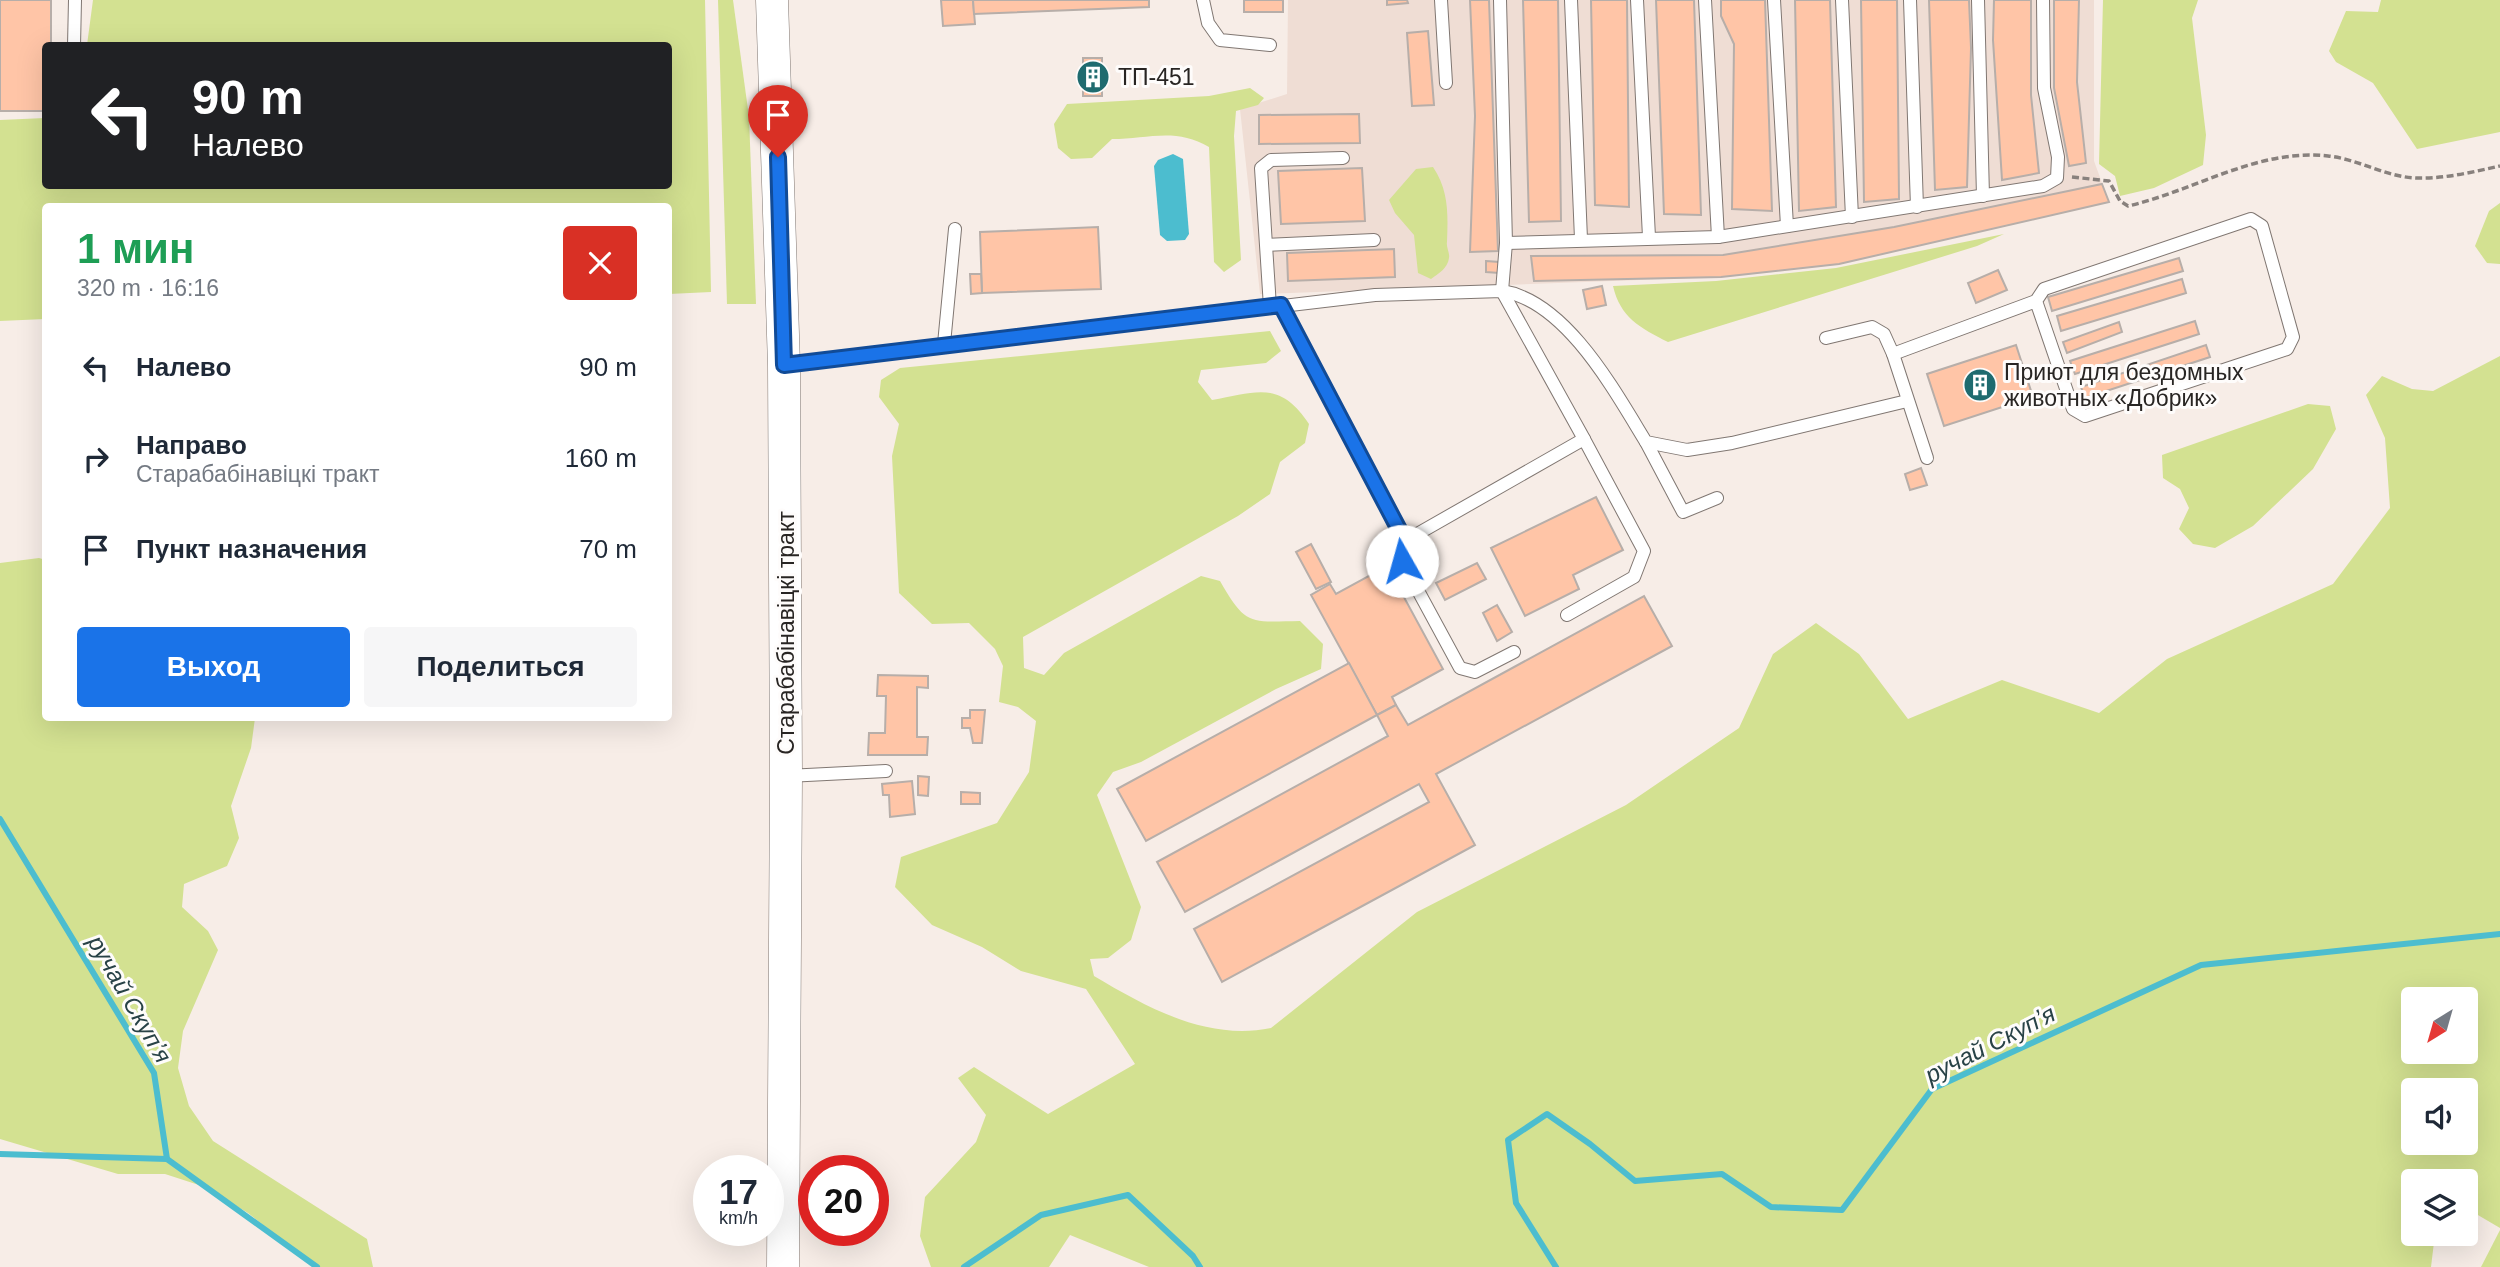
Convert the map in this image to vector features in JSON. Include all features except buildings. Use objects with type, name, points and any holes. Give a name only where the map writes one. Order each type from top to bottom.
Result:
[{"type":"street","name":"Старабабінавіцкі тракт","points":[[772,0],[784,365],[786,776],[783,1267]]},
{"type":"lane","points":[[74,42],[75,0]]},
{"type":"lane","points":[[1203,0],[1208,23],[1220,40],[1270,46]]},
{"type":"lane","points":[[1441,0],[1446,83]]},
{"type":"lane","points":[[1500,0],[1506,243],[1502,291],[1644,551],[1634,578],[1567,615]]},
{"type":"lane","points":[[1570,0],[1581,239]]},
{"type":"lane","points":[[1637,0],[1649,237]]},
{"type":"lane","points":[[1705,0],[1718,237]]},
{"type":"lane","points":[[1774,0],[1787,226]]},
{"type":"lane","points":[[1842,0],[1852,217]]},
{"type":"lane","points":[[1910,0],[1917,207]]},
{"type":"lane","points":[[1978,0],[1983,196]]},
{"type":"lane","points":[[1506,243],[1718,237],[2043,186],[2057,178],[2058,157],[2044,88],[2043,0]]},
{"type":"lane","points":[[1343,158],[1271,160],[1261,168],[1267,245],[1276,306],[1405,541],[1402,561],[1460,668],[1475,671],[1514,652]]},
{"type":"lane","points":[[1893,354],[2036,301],[2044,289],[2251,219],[2262,226],[2293,337],[2287,349],[2085,416],[2073,409],[2036,301]]},
{"type":"lane","points":[[944,344],[955,229]]},
{"type":"lane","points":[[1267,245],[1374,240]]},
{"type":"lane","points":[[784,365],[1375,295],[1502,291],[1521,294],[1561,322],[1612,387],[1646,442],[1683,512],[1717,498]]},
{"type":"lane","points":[[1826,338],[1872,327],[1884,334],[1927,458]]},
{"type":"lane","points":[[1646,442],[1687,450],[1907,401]]},
{"type":"lane","points":[[1405,541],[1584,439]]},
{"type":"lane","points":[[786,776],[886,771]]},
{"type":"path","points":[[2057,178],[2083,177],[2109,181],[2120,201],[2128,206],[2228,171],[2273,160],[2328,155],[2414,178],[2466,174],[2500,166]]},
{"type":"shaded area","points":[[1288,0],[2094,0],[2094,161],[2109,202],[1839,264],[1721,277],[1260,294],[1240,109],[1287,94]]},
{"type":"green space","points":[[93,0],[705,0],[711,292],[672,294],[672,203],[42,203],[42,319],[0,321],[0,120],[42,118],[42,189],[672,189],[672,42],[87,42]]},
{"type":"green space","points":[[718,0],[733,0],[749,117],[756,304],[727,304]]},
{"type":"green space","points":[[2103,0],[2198,0],[2192,18],[2206,135],[2203,165],[2154,188],[2120,196],[2115,176],[2099,164]]},
{"type":"green space","points":[[2381,0],[2500,0],[2500,132],[2417,149],[2373,83],[2336,62],[2329,51],[2346,11],[2378,12]]},
{"type":"green space","points":[[1250,88],[1264,98],[1258,105],[1236,111],[1234,136],[1241,260],[1224,272],[1214,262],[1209,147],[1185,137],[1161,136],[1112,139],[1092,158],[1071,159],[1058,148],[1054,124],[1067,104],[1209,96]]},
{"type":"green space","points":[[1433,167],[1445,194],[1449,256],[1445,268],[1431,279],[1418,273],[1414,235],[1395,213],[1389,200],[1416,169]]},
{"type":"green space","points":[[2500,203],[2500,264],[2487,263],[2475,246],[2489,211]]},
{"type":"green space","points":[[2004,234],[1977,246],[1668,342],[1649,332],[1626,314],[1613,286],[1716,281],[1836,268]]},
{"type":"green space","points":[[1270,331],[1281,351],[1266,363],[1201,370],[1198,382],[1212,400],[1255,392],[1277,395],[1298,410],[1309,424],[1305,443],[1280,462],[1270,494],[1238,516],[1023,637],[1024,668],[1044,675],[1064,653],[1201,576],[1220,581],[1243,614],[1259,621],[1300,621],[1323,644],[1321,669],[1276,689],[1141,762],[1113,772],[1097,795],[1141,907],[1131,940],[1108,958],[1090,959],[1094,976],[1179,1019],[1201,1026],[1247,1031],[1271,1028],[1417,912],[1626,805],[1739,728],[1773,654],[1816,623],[1859,654],[1908,719],[2002,680],[2099,713],[2167,659],[2333,584],[2390,508],[2385,438],[2366,395],[2382,376],[2412,389],[2433,391],[2500,356],[2500,1228],[2478,1215],[2478,1169],[2401,1169],[2401,1246],[2434,1246],[2431,1267],[1149,1267],[1070,1235],[1049,1267],[931,1267],[920,1236],[925,1197],[976,1142],[986,1115],[958,1078],[974,1067],[1048,1114],[1135,1064],[1086,989],[1021,971],[982,947],[932,925],[895,887],[901,857],[997,823],[1029,772],[1036,721],[1018,707],[999,702],[1003,666],[995,649],[969,623],[932,624],[899,593],[892,456],[899,424],[879,397],[881,380],[900,368]]},
{"type":"green space","points":[[2308,404],[2330,406],[2336,429],[2313,469],[2253,526],[2215,548],[2193,544],[2179,529],[2189,508],[2180,489],[2163,478],[2162,455]]},
{"type":"green space","points":[[42,559],[42,721],[255,721],[251,748],[231,806],[239,838],[227,866],[184,884],[182,907],[208,931],[218,950],[183,1031],[178,1068],[189,1106],[213,1141],[367,1239],[373,1267],[316,1267],[248,1213],[205,1187],[165,1174],[118,1174],[0,1139],[0,563]]},
{"type":"green space","points":[[2500,1230],[2500,1267],[2481,1267]]},
{"type":"water","points":[[1173,154],[1183,159],[1189,234],[1185,240],[1167,241],[1160,235],[1154,166],[1158,160]]},
{"type":"waterway","name":"ручай Скупʼя","points":[[0,819],[154,1073],[167,1159],[317,1267]]},
{"type":"waterway","name":"ручай Скупʼя","points":[[1556,1267],[1516,1203],[1508,1140],[1547,1114],[1590,1144],[1635,1181],[1722,1174],[1771,1207],[1842,1210],[1932,1089],[2201,965],[2500,934]]},
{"type":"waterway","points":[[0,1154],[167,1159]]},
{"type":"waterway","name":"ручай Скупʼя","points":[[964,1267],[1041,1215],[1128,1195],[1193,1256],[1200,1267]]},
{"type":"place","name":"ТП-451","points":[[1093,77]]},
{"type":"place","name":"Приют для бездомных животных «Добрик»","points":[[1980,385]]},
{"type":"route","points":[[778,157],[784,365],[1281,305],[1405,541],[1402,561]]}]
